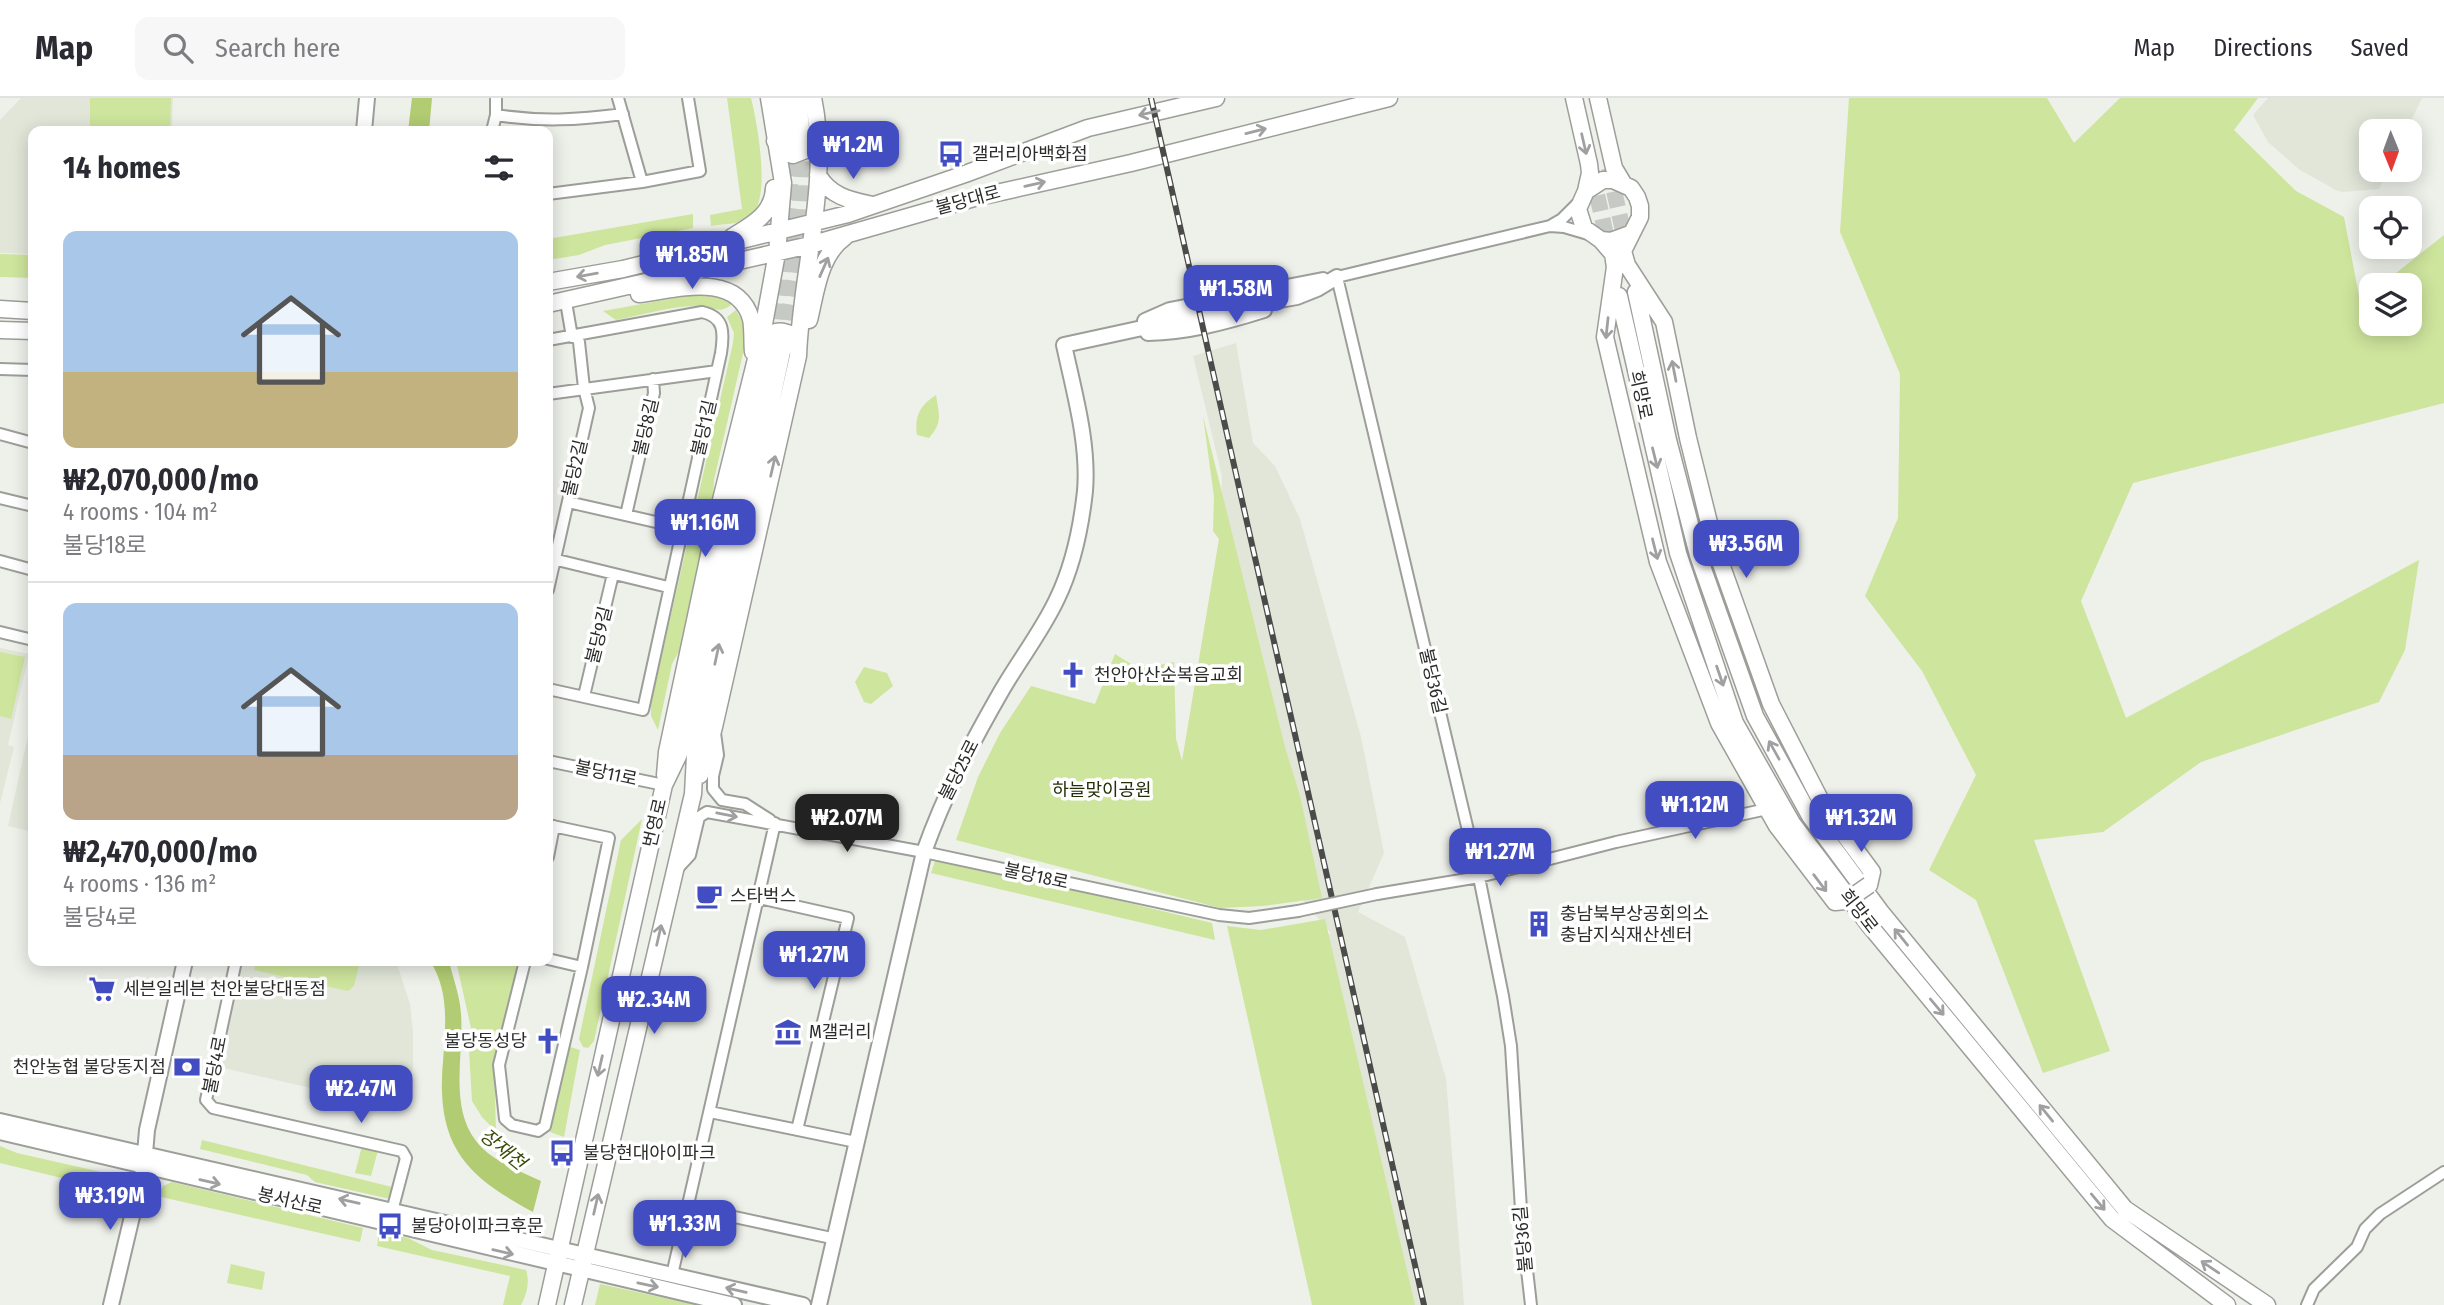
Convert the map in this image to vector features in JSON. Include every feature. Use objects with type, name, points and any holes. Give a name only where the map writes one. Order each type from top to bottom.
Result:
[{"type":"main road","points":[[769,98],[789,139]]},
{"type":"main road","points":[[767,349],[789,139],[785,98]]},
{"type":"main road","points":[[701,251],[733,237],[759,220],[770,207],[798,98]]},
{"type":"main road","points":[[694,794],[714,727],[798,356],[799,319],[818,175],[819,127],[813,98]]},
{"type":"main road","name":"불당대로","points":[[553,281],[623,269],[813,223],[874,206],[1087,128],[1216,98]]},
{"type":"main road","name":"불당대로","points":[[553,303],[810,245],[966,200],[1131,163],[1389,98]]},
{"type":"main road","points":[[1599,99],[1614,168],[1623,183]]},
{"type":"main road","points":[[1572,101],[1589,164],[1589,182],[1583,195],[1580,219],[1584,229],[1613,254],[1615,267],[1605,337],[1658,562],[1719,723],[1777,826],[1835,902],[1846,901],[1869,885],[1872,872],[1824,807],[1771,704],[1715,547],[1688,438],[1664,322],[1627,265],[1623,251],[1636,226],[1640,206],[1631,188],[1623,183],[1603,180],[1583,195]]},
{"type":"main road","points":[[789,139],[782,152],[793,155],[819,145]]},
{"type":"main road","points":[[818,175],[824,186],[836,195],[874,206]]},
{"type":"main road","points":[[798,356],[823,266],[842,239],[851,234]]},
{"type":"main road","points":[[1596,238],[1611,242],[1630,234]]},
{"type":"main road","points":[[598,294],[622,296],[708,286],[731,292],[743,303],[767,349]]},
{"type":"main road","points":[[1636,292],[1668,440],[1698,555],[1755,716],[1810,816],[1880,911],[2125,1209],[2267,1305]]},
{"type":"main road","name":"희망로","points":[[1619,296],[1678,553],[1735,723],[1792,822],[1870,926],[2112,1219],[2227,1305]]},
{"type":"main road","points":[[0,309],[28,311]]},
{"type":"main road","points":[[0,330],[28,331]]},
{"type":"main road","points":[[664,785],[667,752],[716,521],[771,332],[785,331],[794,335],[798,356]]},
{"type":"main road","name":"번영로","points":[[547,1305],[664,785],[679,754],[767,349]]},
{"type":"main road","name":"번영로","points":[[573,1305],[694,794],[695,756],[767,349]]},
{"type":"street","points":[[364,126],[367,98]]},
{"type":"street","points":[[493,126],[496,98]]},
{"type":"street","points":[[618,98],[642,183]]},
{"type":"street","points":[[553,193],[699,176],[688,98]]},
{"type":"street","points":[[496,116],[537,121],[584,120],[622,114]]},
{"type":"street","points":[[1118,332],[1170,310],[1262,293],[1549,226],[1562,219],[1583,195]]},
{"type":"street","points":[[1549,226],[1564,227],[1596,238]]},
{"type":"street","points":[[1118,332],[1297,297],[1317,289],[1337,276]]},
{"type":"street","name":"불당36길","points":[[1337,276],[1479,877],[1511,1046],[1522,1226],[1531,1305]]},
{"type":"street","name":"불당2길","points":[[553,551],[568,502],[589,408],[579,342],[574,337],[566,302]]},
{"type":"street","name":"불당1길","points":[[553,690],[643,710],[724,331],[719,320],[702,312],[574,337]]},
{"type":"street","name":"불당25로","points":[[819,1305],[924,852],[958,768],[1058,597],[1077,542],[1085,489],[1084,449],[1064,345],[1118,332]]},
{"type":"street","points":[[553,339],[574,337]]},
{"type":"street","points":[[0,369],[28,370]]},
{"type":"street","name":"불당8길","points":[[553,393],[717,371]]},
{"type":"street","name":"불당8길","points":[[626,515],[654,393],[653,379]]},
{"type":"street","points":[[0,434],[28,442]]},
{"type":"street","points":[[0,498],[28,505]]},
{"type":"street","points":[[568,502],[682,528]]},
{"type":"street","points":[[553,559],[668,587]]},
{"type":"street","points":[[0,561],[28,568]]},
{"type":"street","name":"불당9길","points":[[584,696],[613,574]]},
{"type":"street","points":[[0,632],[28,639]]},
{"type":"street","points":[[672,1275],[775,823],[745,804],[722,800],[713,789],[718,755],[714,727]]},
{"type":"street","name":"불당11로","points":[[553,762],[664,785]]},
{"type":"street","name":"불당18로","points":[[674,873],[690,855],[699,817],[707,812],[924,852],[1219,915],[1248,918],[1479,877],[1616,842],[1767,809]]},
{"type":"street","points":[[524,966],[499,1066],[505,1119],[512,1125],[538,1131],[545,1126],[609,838],[553,826]]},
{"type":"street","points":[[759,898],[848,918],[797,1130]]},
{"type":"street","points":[[553,960],[582,967]]},
{"type":"street","points":[[111,1305],[184,966]]},
{"type":"street","name":"불당4로","points":[[235,966],[206,1100],[213,1108],[402,1151],[405,1158],[390,1218]]},
{"type":"street","points":[[710,1112],[856,1142]]},
{"type":"street","name":"봉서산로","points":[[0,1121],[143,1160],[582,1263]]},
{"type":"street","name":"봉서산로","points":[[0,1132],[143,1160]]},
{"type":"street","points":[[2307,1305],[2314,1289],[2357,1247],[2365,1229],[2380,1214],[2444,1172]]},
{"type":"street","points":[[688,1207],[836,1240]]},
{"type":"street","points":[[582,1263],[672,1275],[803,1305]]},
{"type":"street","points":[[582,1263],[734,1305]]},
{"type":"shaded area","points":[[21,98],[173,98],[172,126],[28,126],[28,254],[0,253],[0,120]]},
{"type":"shaded area","points":[[412,98],[432,98],[429,126],[409,126]]},
{"type":"shaded area","points":[[2268,98],[2422,98],[2412,119],[2359,119],[2359,182],[2382,182],[2379,189],[2343,192],[2300,170],[2268,142],[2253,115]]},
{"type":"shaded area","points":[[1236,343],[1253,443],[1275,466],[1300,519],[1361,737],[1384,853],[1358,912],[1405,937],[1446,1079],[1464,1305],[1388,1305],[1299,951],[1331,933],[1301,898],[1218,623],[1222,476],[1193,356]]},
{"type":"shaded area","points":[[0,648],[28,654],[28,658],[8,745],[14,747],[0,803]]},
{"type":"shaded area","points":[[28,736],[28,831],[8,826]]},
{"type":"shaded area","points":[[242,966],[398,966],[410,1004],[413,1033],[413,1064],[407,1110],[219,1067]]},
{"type":"shaded area","points":[[432,966],[450,966],[460,1007],[460,1096],[468,1127],[476,1141],[490,1154],[506,1165],[541,1181],[533,1212],[481,1179],[468,1166],[450,1135],[444,1115],[442,1092],[445,1019],[438,977]]},
{"type":"green space","points":[[90,98],[171,98],[170,126],[90,126]]},
{"type":"green space","points":[[727,98],[751,98],[761,162],[760,197],[756,210],[748,219],[711,226],[710,215],[742,209]]},
{"type":"green space","points":[[1849,98],[2047,98],[2074,143],[2120,98],[2258,98],[2234,130],[2296,191],[2344,217],[2359,296],[2359,336],[2422,336],[2422,273],[2396,273],[2414,259],[2422,259],[2422,252],[2444,235],[2444,403],[2133,483],[2081,601],[2126,718],[2419,560],[2405,650],[2379,702],[2201,762],[2103,832],[2034,840],[2110,1051],[2043,1073],[1976,900],[1929,870],[1976,775],[1922,671],[1865,596],[1898,518],[1900,374],[1840,232]]},
{"type":"green space","points":[[693,214],[693,228],[605,245],[579,255],[553,259],[553,238]]},
{"type":"green space","points":[[0,254],[28,255],[28,278],[0,277]]},
{"type":"green space","points":[[703,293],[714,294],[732,304],[720,310],[700,306],[679,307],[616,320],[603,311]]},
{"type":"green space","points":[[736,310],[744,325],[744,349],[714,480],[713,507],[684,642],[672,664],[658,730],[651,716],[651,703],[733,343],[734,333],[727,317]]},
{"type":"green space","points":[[936,395],[939,418],[936,427],[929,438],[917,435],[919,412]]},
{"type":"green space","name":"하늘맞이공원","points":[[1203,416],[1285,747],[1300,796],[1322,898],[1263,906],[1220,908],[956,840],[978,777],[1000,733],[1031,686],[1095,704],[1115,654],[1139,669],[1174,662],[1176,739],[1182,761],[1219,539],[1213,531],[1214,497]]},
{"type":"green space","points":[[0,652],[25,657],[11,719],[0,716]]},
{"type":"green space","points":[[864,667],[887,673],[893,686],[871,704],[864,702],[855,682]]},
{"type":"green space","points":[[642,819],[594,1041],[588,1048],[583,1047],[579,1039],[621,840]]},
{"type":"green space","points":[[941,858],[1212,923],[1215,940],[931,873],[935,861]]},
{"type":"green space","points":[[1325,919],[1415,1305],[1312,1305],[1227,926],[1261,930]]},
{"type":"green space","points":[[255,966],[359,966],[354,986],[348,991],[254,970]]},
{"type":"green space","points":[[457,966],[518,966],[494,1064],[496,1131],[482,1117],[472,1101],[469,1050],[471,1028]]},
{"type":"green space","points":[[570,1047],[580,1050],[564,1137],[550,1132]]},
{"type":"green space","points":[[202,1140],[392,1187],[390,1199],[315,1182],[307,1175],[200,1149]]},
{"type":"green space","points":[[0,1146],[17,1153],[101,1172],[110,1177],[116,1185],[115,1191],[0,1163]]},
{"type":"green space","points":[[362,1146],[378,1150],[371,1176],[355,1173]]},
{"type":"green space","points":[[172,1182],[363,1228],[360,1242],[157,1196],[163,1186]]},
{"type":"green space","points":[[379,1232],[408,1238],[432,1250],[526,1270],[528,1283],[523,1301],[521,1305],[503,1305],[510,1276],[377,1246]]},
{"type":"green space","points":[[231,1264],[265,1272],[262,1290],[227,1283]]},
{"type":"green space","points":[[600,1284],[697,1305],[595,1305]]},
{"type":"tunnel","points":[[784,344],[798,254],[802,141]]},
{"type":"tunnel","points":[[773,343],[790,198],[791,143]]},
{"type":"tunnel","points":[[1609,168],[1627,249]]},
{"type":"tunnel","points":[[1592,172],[1610,253]]},
{"type":"railway","points":[[1151,98],[1424,1305]]},
{"type":"place","name":"갤러리아백화점","points":[[951,154]]},
{"type":"place","name":"천안아산순복음교회","points":[[1073,675]]},
{"type":"place","name":"스타벅스","points":[[709,896]]},
{"type":"place","name":"충남북부상공회의소 충남지식재산센터","points":[[1539,924]]},
{"type":"place","name":"세븐일레븐 천안불당대동점","points":[[102,989]]},
{"type":"place","name":"M갤러리","points":[[788,1032]]},
{"type":"place","name":"불당동성당","points":[[548,1041]]},
{"type":"place","name":"천안농협 불당동지점","points":[[187,1067]]},
{"type":"place","name":"불당현대아이파크","points":[[562,1153]]},
{"type":"place","name":"불당아이파크후문","points":[[390,1226]]},
{"type":"water label","name":"장재천","points":[[503,1149]]}]
